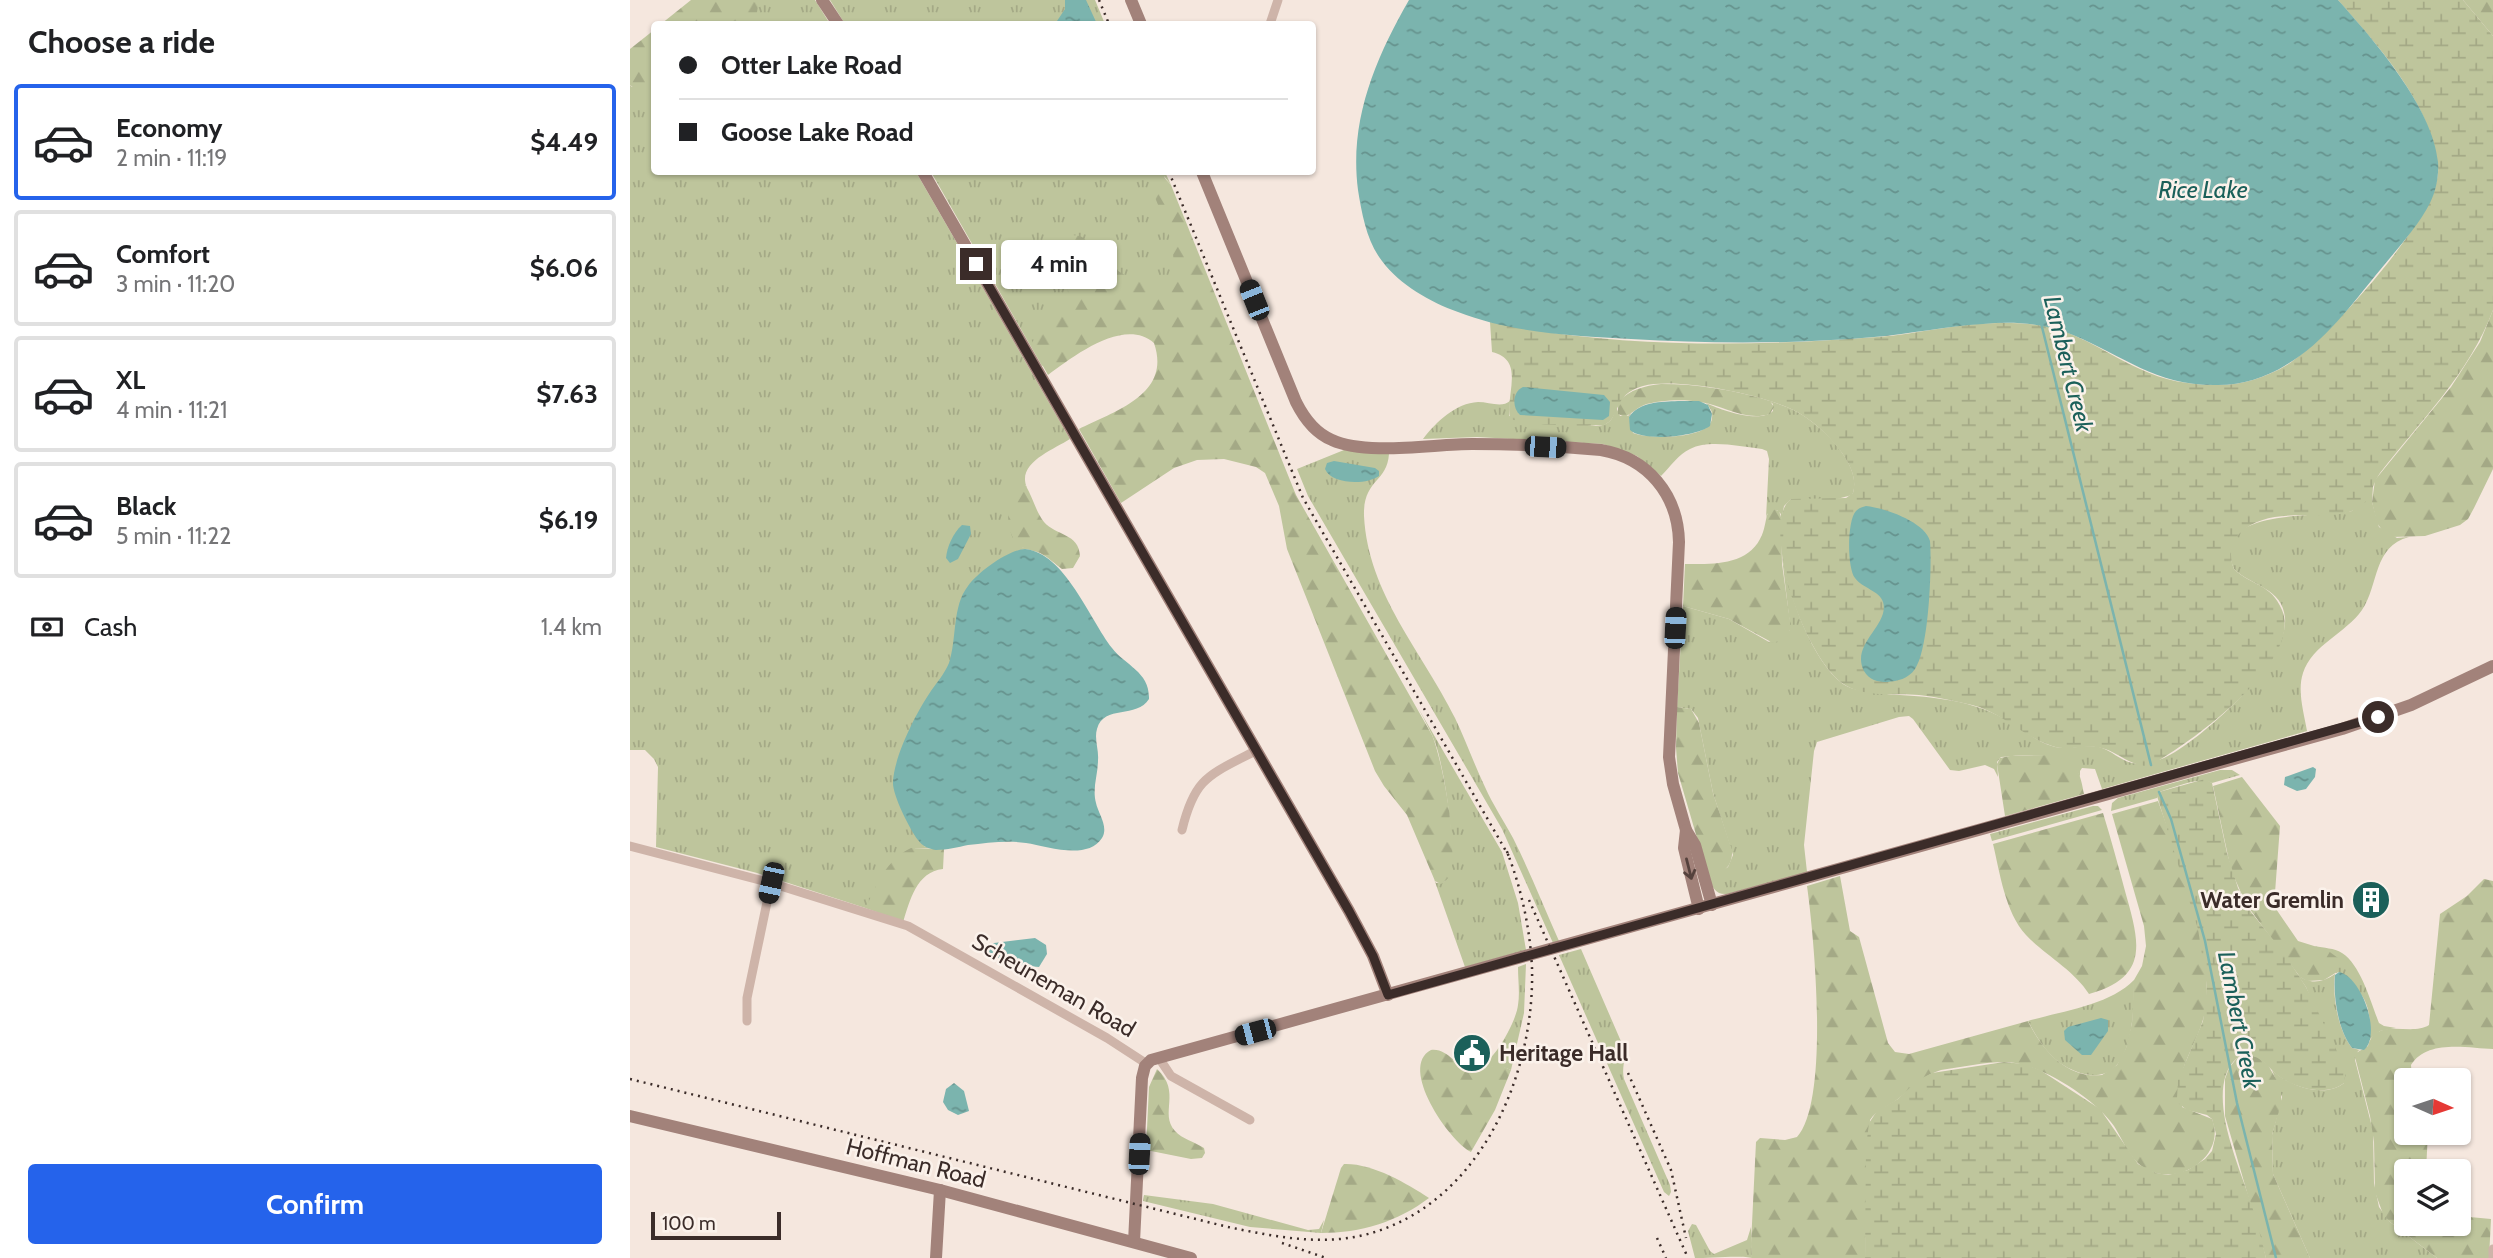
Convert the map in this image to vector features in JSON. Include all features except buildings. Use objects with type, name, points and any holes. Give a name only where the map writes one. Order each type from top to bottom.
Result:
[{"type":"street","points":[[822,0],[836,21]]},
{"type":"street","points":[[1131,0],[1140,21]]},
{"type":"street","points":[[1271,21],[1278,0]]},
{"type":"street","points":[[925,175],[1368,945],[1388,995]]},
{"type":"street","points":[[1203,175],[1296,402],[1303,415],[1321,434],[1333,441],[1365,447],[1480,444],[1603,451],[1635,462],[1661,486],[1674,508],[1679,538],[1669,748],[1671,775],[1686,830],[1695,845],[1712,905]]},
{"type":"street","points":[[1153,1061],[2342,729],[2405,707],[2493,666]]},
{"type":"street","points":[[1182,830],[1188,807],[1200,783],[1256,750]]},
{"type":"street","points":[[1686,830],[1684,848],[1699,909]]},
{"type":"street","name":"Scheuneman Road","points":[[630,846],[771,883],[908,926],[1113,1042],[1153,1061],[1142,1078],[1135,1242]]},
{"type":"street","points":[[747,1021],[747,998],[771,883]]},
{"type":"street","points":[[1153,1061],[1171,1076],[1251,1120]]},
{"type":"street","name":"Hoffman Road","points":[[630,1116],[940,1190],[1191,1258]]},
{"type":"street","points":[[936,1258],[940,1190]]},
{"type":"street","points":[[2493,1249],[2493,1258]]},
{"type":"green space","points":[[691,0],[759,0],[756,21],[665,21]]},
{"type":"green space","points":[[751,0],[815,0],[828,21],[749,21]]},
{"type":"green space","points":[[830,0],[1095,0],[1104,21],[843,21]]},
{"type":"green space","points":[[2338,0],[2463,0],[2493,36],[2493,310],[2458,376],[2377,477],[2369,497],[2362,505],[2345,513],[2267,519],[2252,524],[2239,534],[2231,551],[2234,569],[2272,595],[2282,610],[2284,631],[2276,653],[2260,677],[2238,700],[2189,740],[2149,766],[2137,764],[2098,747],[2052,746],[2031,737],[1993,713],[1972,705],[1919,695],[1859,691],[1842,683],[1831,673],[1811,642],[1795,605],[1784,569],[1780,525],[1783,510],[1791,499],[1846,498],[1853,493],[1854,482],[1850,467],[1837,447],[1817,426],[1799,413],[1766,400],[1722,389],[1658,384],[1643,386],[1626,395],[1613,417],[1604,425],[1540,424],[1510,418],[1511,370],[1502,356],[1492,352],[1490,322],[1585,337],[1731,344],[1877,337],[1972,324],[2022,324],[2065,332],[2149,373],[2186,383],[2233,384],[2279,370],[2328,330],[2379,274],[2422,214],[2435,188],[2438,167],[2433,143],[2414,98],[2386,57]]},
{"type":"green space","points":[[2463,0],[2493,0],[2493,36]]},
{"type":"green space","points":[[651,32],[651,100],[630,85],[630,49]]},
{"type":"green space","points":[[651,66],[651,175],[918,175],[1070,439],[1038,458],[1027,471],[1022,547],[1029,549],[1020,550],[924,846],[929,848],[915,848],[887,915],[757,873],[656,847],[658,767],[645,750],[630,750],[630,85],[632,87]]},
{"type":"green space","points":[[933,175],[1166,175],[1171,185],[1164,176],[1211,321],[1147,317],[1042,366]]},
{"type":"green space","points":[[1162,175],[1171,185],[1296,495],[1432,735],[1451,822],[1451,873],[1441,884],[1435,881],[1407,815],[1375,771],[1287,549],[1279,506],[1265,473],[1256,467],[1224,459],[1197,460],[1174,468],[1121,503],[1079,429],[1123,408],[1147,388],[1155,376],[1157,361],[1154,343],[1142,336],[1128,334],[1114,337],[1071,358],[1048,375],[1031,345],[1043,326],[1060,315],[1067,304],[1067,288],[1060,255],[1071,236],[1082,237],[1112,266],[1131,278],[1155,282],[1169,275],[1173,264],[1173,251],[1149,177]]},
{"type":"green space","points":[[2493,310],[2493,469],[2468,519],[2460,525],[2425,536],[2391,537],[2377,523],[2372,502],[2375,480],[2451,387],[2480,342]]},
{"type":"green space","points":[[1661,384],[1730,391],[1770,401],[1774,407],[1770,414],[1752,416],[1700,402],[1672,400],[1644,405],[1625,417],[1618,414],[1618,402],[1628,394],[1643,387]]},
{"type":"green space","points":[[1768,400],[1808,419],[1839,448],[1852,472],[1852,495],[1837,499],[1791,499],[1784,506],[1781,522],[1781,514],[1777,510],[1767,514],[1766,518],[1769,459],[1767,451],[1762,449],[1726,444],[1698,446],[1682,454],[1661,476],[1637,456],[1603,444],[1477,437],[1423,439],[1447,415],[1462,406],[1478,402],[1499,404],[1510,401],[1509,416],[1596,426],[1610,421],[1616,407],[1620,416],[1628,416],[1632,412],[1629,417],[1633,433],[1664,437],[1691,434],[1709,425],[1712,413],[1706,403],[1740,414],[1759,416],[1773,411],[1773,404]]},
{"type":"green space","points":[[1344,450],[1389,454],[1384,471],[1371,488],[1365,504],[1368,544],[1375,571],[1399,621],[1455,718],[1488,794],[1513,838],[1559,941],[1553,943],[1502,829],[1308,496],[1297,469]]},
{"type":"green space","points":[[1020,483],[1026,486],[1044,522],[1076,543],[1080,556],[1073,568],[1062,569],[1043,555],[1024,548],[1014,540],[1009,526],[1008,509],[1013,487]]},
{"type":"green space","points":[[2373,486],[2372,502],[2379,527],[2397,538],[2409,537],[2397,542],[2383,557],[2362,610],[2307,663],[2301,687],[2307,731],[2102,789],[2095,769],[2082,768],[2080,777],[2067,762],[2046,756],[2001,757],[1997,762],[1998,777],[1994,769],[1985,765],[1959,771],[1950,770],[1913,719],[1909,716],[1899,717],[1817,742],[1804,845],[1807,872],[1727,894],[1714,888],[1709,879],[1728,867],[1733,855],[1713,793],[1698,718],[1691,709],[1677,707],[1683,606],[1729,619],[1769,642],[1790,630],[1782,557],[1796,607],[1811,643],[1831,673],[1843,684],[1862,691],[1931,697],[1966,704],[1998,716],[2052,746],[2099,747],[2128,762],[2148,762],[2164,758],[2180,749],[2219,718],[2258,677],[2273,656],[2282,636],[2285,618],[2279,600],[2234,569],[2230,548],[2237,534],[2252,525],[2272,519],[2352,511]]},
{"type":"green space","points":[[1773,509],[1779,511],[1781,517],[1782,564],[1790,630],[1784,639],[1773,643],[1729,619],[1683,606],[1685,564],[1727,562],[1746,554],[1760,539],[1768,512]]},
{"type":"green space","points":[[1417,706],[1502,852],[1518,903],[1526,950],[1465,967],[1434,879],[1436,883],[1444,882],[1449,872],[1449,816],[1436,745]]},
{"type":"green space","points":[[1677,707],[1691,709],[1699,723],[1713,793],[1732,850],[1731,861],[1726,869],[1709,879],[1678,773]]},
{"type":"green space","points":[[2054,756],[2070,762],[2079,773],[2084,794],[2005,816],[1997,764],[2000,758]]},
{"type":"green space","points":[[2220,770],[2232,770],[2240,775],[2212,783],[2186,783],[2159,792],[2157,798],[2111,811],[2112,803],[2118,798]]},
{"type":"green space","points":[[2242,777],[2280,826],[2274,906],[2298,941],[2327,950],[2338,958],[2337,972],[2324,980],[2307,981],[2300,977],[2246,904],[2231,870],[2213,786]]},
{"type":"green space","points":[[2205,779],[2212,783],[2227,853],[2238,888],[2251,912],[2284,953],[2306,987],[2346,1070],[2344,1083],[2329,1090],[2312,1089],[2287,1081],[2253,1056],[2237,1058],[2228,1071],[2223,1087],[2226,1124],[2266,1258],[1865,1258],[1866,1147],[1869,1123],[1877,1111],[1898,1099],[1918,1080],[1932,1073],[2004,1062],[2024,1064],[2040,1070],[2100,1109],[2138,1164],[2156,1173],[2168,1175],[2188,1170],[2212,1151],[2216,1134],[2212,1119],[2187,1110],[2178,1103],[2177,1098],[2178,1080],[2203,1021],[2207,987],[2198,929],[2157,796],[2159,792]]},
{"type":"green space","points":[[2158,801],[2192,902],[2204,956],[2207,981],[2205,1012],[2183,1069],[2182,1107],[2212,1119],[2215,1132],[2207,1155],[2188,1170],[2176,1174],[2150,1171],[2133,1158],[2105,1115],[2080,1094],[2049,1075],[2034,1068],[2005,1062],[1941,1070],[1924,1078],[1870,1120],[1865,1258],[1752,1258],[1756,1142],[1760,1138],[1785,1140],[1797,1137],[1807,1118],[1813,1089],[1817,1055],[1816,978],[1807,886],[1840,876],[1850,931],[1859,937],[1888,1043],[1895,1052],[1909,1054],[2028,1021],[2048,1052],[2057,1060],[2078,1072],[2102,1075],[2117,1065],[2126,1048],[2132,1023],[2134,980],[2142,966],[2146,946],[2144,926],[2112,814]]},
{"type":"green space","points":[[2093,806],[2102,810],[1992,841],[1990,834]]},
{"type":"green space","points":[[2103,813],[2134,926],[2136,955],[2123,978],[2109,987],[2089,994],[2075,977],[2019,926],[2004,892],[1993,844]]},
{"type":"green space","points":[[911,848],[944,849],[943,869],[934,871],[920,882],[903,922],[866,908],[889,866]]},
{"type":"green space","points":[[2484,879],[2493,881],[2493,1049],[2437,1048],[2418,1057],[2411,1068],[2394,1068],[2394,1145],[2427,1145],[2427,1159],[2394,1159],[2394,1225],[2383,1214],[2375,1192],[2374,1142],[2355,1057],[2356,1053],[2368,1046],[2378,1032],[2429,1025],[2440,914],[2467,896]]},
{"type":"green space","points":[[2315,946],[2336,950],[2349,959],[2365,985],[2379,1023],[2396,1028],[2380,1031],[2370,1039],[2365,1000],[2348,980],[2339,972],[2336,973]]},
{"type":"green space","points":[[1581,949],[1623,1046],[1624,1079],[1670,1185],[1669,1196],[1664,1192],[1559,955]]},
{"type":"green space","points":[[1526,964],[1524,1013],[1511,1070],[1495,1067],[1472,1071],[1487,1062],[1508,1033],[1518,1005],[1518,967]]},
{"type":"green space","points":[[2297,974],[2316,982],[2335,974],[2335,1002],[2340,1022],[2352,1048],[2360,1050],[2355,1060],[2373,1131],[2374,1183],[2379,1207],[2394,1225],[2394,1236],[2408,1236],[2437,1258],[2310,1258],[2273,1174],[2272,1135],[2282,1097],[2272,1070],[2287,1081],[2317,1090],[2336,1088],[2344,1083],[2306,987]]},
{"type":"green space","points":[[2134,980],[2131,1031],[2119,1062],[2109,1072],[2094,1075],[2067,1067],[2047,1050],[2028,1021],[2112,996]]},
{"type":"green space","points":[[1431,1050],[1443,1052],[1461,1066],[1472,1070],[1498,1066],[1511,1070],[1495,1110],[1471,1152],[1451,1134],[1430,1103],[1423,1087],[1420,1072],[1422,1059]]},
{"type":"green space","points":[[2248,1055],[2258,1057],[2268,1065],[2281,1088],[2281,1104],[2272,1135],[2273,1174],[2310,1258],[2266,1258],[2225,1116],[2225,1079],[2229,1068],[2237,1058]]},
{"type":"green space","points":[[1157,1069],[1168,1086],[1171,1124],[1181,1136],[1204,1148],[1202,1158],[1191,1159],[1146,1150],[1149,1087]]},
{"type":"green space","points":[[1344,1164],[1377,1170],[1429,1198],[1391,1220],[1350,1231],[1321,1233]]},
{"type":"green space","points":[[1144,1195],[1213,1204],[1308,1230],[1319,1229],[1324,1220],[1321,1233],[1250,1227],[1143,1201]]},
{"type":"green space","points":[[2471,1217],[2491,1219],[2489,1258],[2437,1258],[2408,1236],[2471,1236]]},
{"type":"green space","points":[[1692,1224],[1696,1225],[1714,1254],[1747,1240],[1751,1227],[1752,1258],[1695,1258],[1688,1231]]},
{"type":"water","points":[[1065,0],[1086,0],[1096,21],[1057,21],[1065,9]]},
{"type":"water","name":"Rice Lake","points":[[1409,0],[2338,0],[2384,55],[2414,98],[2434,141],[2438,162],[2437,183],[2430,203],[2413,230],[2325,334],[2300,356],[2278,370],[2233,384],[2193,384],[2174,380],[2140,368],[2073,335],[2051,328],[2017,323],[1956,326],[1874,337],[1753,342],[1609,338],[1521,329],[1458,312],[1416,292],[1389,270],[1369,237],[1358,190],[1356,164],[1361,115],[1367,91],[1385,45]]},
{"type":"water","points":[[1523,387],[1604,395],[1610,402],[1609,416],[1603,420],[1520,415],[1514,400],[1519,389]]},
{"type":"water","points":[[1699,401],[1708,405],[1712,414],[1710,426],[1693,433],[1669,437],[1646,436],[1630,430],[1629,417],[1639,408],[1651,403]]},
{"type":"water","points":[[1334,461],[1375,468],[1379,471],[1379,476],[1366,481],[1342,481],[1325,469],[1327,463]]},
{"type":"water","points":[[1866,506],[1913,522],[1927,534],[1930,541],[1929,607],[1920,659],[1909,675],[1891,682],[1880,682],[1871,678],[1864,671],[1861,661],[1866,643],[1884,610],[1881,598],[1858,581],[1852,573],[1849,544],[1851,524],[1856,511]]},
{"type":"water","points":[[962,525],[970,526],[971,534],[958,559],[950,563],[946,558],[948,549],[953,536]]},
{"type":"water","points":[[1025,549],[1039,553],[1064,575],[1112,648],[1146,682],[1149,699],[1137,709],[1106,717],[1097,729],[1095,797],[1104,834],[1095,845],[1087,849],[1066,850],[1004,842],[931,849],[918,840],[898,803],[893,788],[897,761],[918,713],[949,663],[959,603],[963,594],[986,568],[1010,553]]},
{"type":"water","points":[[2313,767],[2316,769],[2315,777],[2306,789],[2297,791],[2284,785],[2285,777]]},
{"type":"water","points":[[1035,938],[1046,945],[1047,954],[1039,967],[1015,965],[988,954],[986,944]]},
{"type":"water","points":[[2339,972],[2355,984],[2367,1007],[2371,1032],[2369,1043],[2364,1050],[2352,1048],[2340,1023],[2335,984],[2335,975]]},
{"type":"water","points":[[2101,1018],[2108,1020],[2108,1031],[2091,1055],[2082,1055],[2065,1040],[2064,1031],[2068,1027]]},
{"type":"water","points":[[954,1083],[964,1091],[969,1111],[958,1115],[948,1110],[943,1102],[946,1089]]},
{"type":"waterway","name":"Lambert Creek","points":[[2041,323],[2151,765]]},
{"type":"waterway","name":"Lambert Creek","points":[[2159,792],[2171,819],[2205,941],[2237,1103],[2276,1258]]},
{"type":"railway","points":[[1099,0],[1108,21]]},
{"type":"railway","points":[[1170,175],[1303,498],[1510,858]]},
{"type":"railway","points":[[630,1079],[1228,1227],[1313,1240],[1364,1235],[1404,1220],[1439,1197],[1468,1167],[1492,1132],[1510,1093],[1523,1052],[1530,1010],[1532,968],[1524,907],[1506,849]]},
{"type":"railway","points":[[1529,900],[1688,1258]]},
{"type":"railway","points":[[1628,1073],[1671,1170],[1686,1238]]},
{"type":"railway","points":[[1657,1238],[1666,1258]]},
{"type":"railway","points":[[1282,1243],[1326,1258]]},
{"type":"place","name":"Water Gremlin","points":[[2371,900]]},
{"type":"place","name":"Heritage Hall","points":[[1472,1053]]},
{"type":"route","points":[[976,264],[1349,911],[1373,956],[1388,995],[2378,717]]}]
